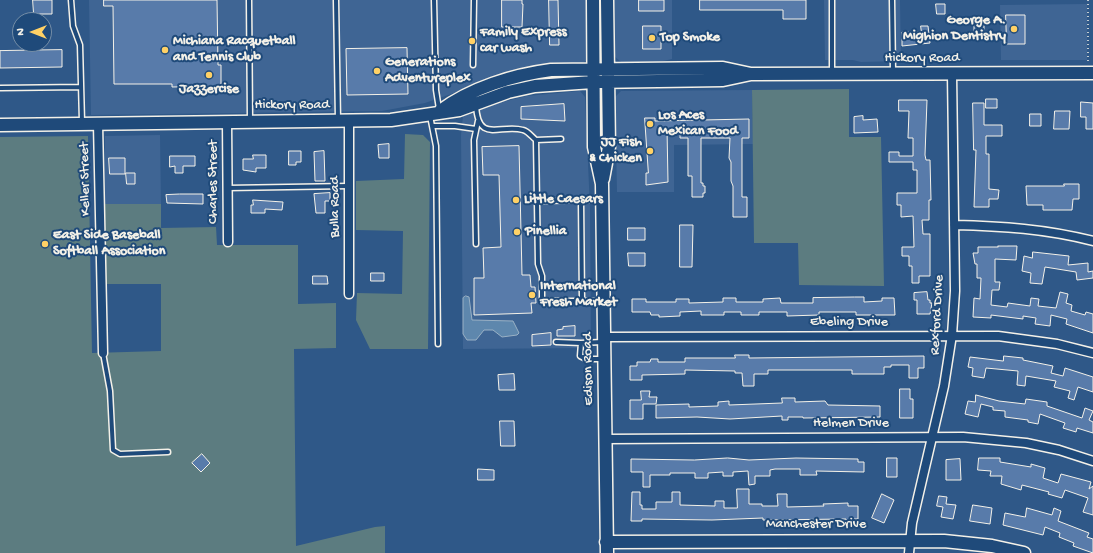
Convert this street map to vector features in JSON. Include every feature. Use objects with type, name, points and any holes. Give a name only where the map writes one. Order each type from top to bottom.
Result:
[{"type":"street","name":"Edison Road","points":[[593,0],[594,147],[602,184]]},
{"type":"street","name":"Edison Road","points":[[607,0],[609,147],[602,184],[607,547]]},
{"type":"street","name":"Hickory Road","points":[[434,117],[456,99],[520,75],[551,70],[608,68],[723,68],[751,74],[1093,73]]},
{"type":"street","name":"Hickory Road","points":[[0,125],[250,120],[391,120],[434,117],[522,88],[552,83],[723,80],[751,74]]},
{"type":"street","name":"Rexford Drive","points":[[909,553],[917,498],[948,366],[952,335],[954,225],[952,74]]},
{"type":"street","name":"Bulla Road","points":[[344,120],[349,186],[349,294]]},
{"type":"street","name":"Charles Street","points":[[227,121],[228,242]]},
{"type":"street","name":"Keller Street","points":[[98,124],[103,353]]},
{"type":"street","points":[[954,225],[1009,226],[1046,231],[1093,241]]},
{"type":"street","name":"Ebeling Drive","points":[[604,340],[952,335],[1019,338],[1057,344],[1093,353]]},
{"type":"street","name":"Helmen Drive","points":[[605,439],[989,438],[1026,442],[1059,450],[1093,461]]},
{"type":"street","name":"Manchester Drive","points":[[607,547],[910,540],[970,542],[1024,553]]},
{"type":"lane","points":[[72,0],[73,26],[80,45],[82,124]]},
{"type":"lane","points":[[249,0],[250,120]]},
{"type":"lane","points":[[336,0],[344,120]]},
{"type":"lane","points":[[434,0],[436,90],[434,117],[436,146],[438,344]]},
{"type":"lane","points":[[473,65],[474,0]]},
{"type":"lane","points":[[832,0],[832,74]]},
{"type":"lane","points":[[892,0],[893,74]]},
{"type":"lane","points":[[0,88],[81,87]]},
{"type":"lane","points":[[476,104],[478,121],[474,140],[476,244]]},
{"type":"lane","points":[[434,117],[455,126],[476,129]]},
{"type":"lane","points":[[478,121],[484,127],[492,130],[522,130],[536,140],[561,139]]},
{"type":"lane","points":[[536,140],[538,264],[542,276],[542,301],[603,301]]},
{"type":"lane","points":[[227,188],[349,186]]},
{"type":"lane","points":[[581,200],[582,301]]},
{"type":"lane","points":[[537,201],[602,200]]},
{"type":"lane","points":[[556,342],[581,343],[604,340]]},
{"type":"lane","points":[[581,343],[580,356],[582,358],[604,359]]},
{"type":"lane","points":[[103,353],[110,391],[113,450],[120,454],[168,452]]},
{"type":"path","points":[[1088,0],[1088,62]]},
{"type":"shaded area","points":[[89,0],[587,0],[587,54],[586,61],[580,64],[515,72],[425,103],[382,111],[91,115]]},
{"type":"shaded area","points":[[613,0],[672,0],[672,59],[659,62],[621,62],[614,56]]},
{"type":"shaded area","points":[[824,0],[900,0],[901,61],[861,62],[853,60],[825,60]]},
{"type":"shaded area","points":[[1087,4],[1087,60],[1001,60],[1000,5]]},
{"type":"shaded area","points":[[752,90],[753,144],[674,145],[674,192],[617,192],[615,97],[621,91]]},
{"type":"shaded area","points":[[580,91],[585,97],[590,208],[591,348],[463,349],[461,135],[463,116],[494,104],[527,96]]},
{"type":"shaded area","points":[[160,135],[161,204],[105,204],[105,136]]},
{"type":"shaded area","points":[[466,296],[469,297],[472,320],[513,321],[519,333],[517,335],[502,337],[493,330],[484,330],[476,340],[467,340],[463,334],[463,298]]},
{"type":"green space","points":[[849,89],[849,137],[881,137],[884,286],[799,285],[798,243],[754,243],[752,90]]},
{"type":"green space","points":[[405,134],[423,135],[430,142],[428,349],[370,349],[356,320],[357,293],[402,294],[403,231],[356,230],[356,181],[404,179]]},
{"type":"green space","name":"East Side Baseball Softball Association","points":[[88,136],[92,353],[161,351],[161,284],[106,284],[105,204],[161,204],[161,228],[216,227],[217,245],[298,245],[298,304],[336,303],[336,348],[294,349],[296,546],[375,527],[385,526],[385,553],[0,553],[0,137]]},
{"type":"building","points":[[33,0],[52,0],[52,12],[34,12]]},
{"type":"building","name":"Michiana Racquetball and Tennis Club","points":[[104,0],[217,0],[218,65],[221,65],[221,86],[172,87],[172,84],[114,84],[113,6],[104,6]]},
{"type":"building","points":[[502,0],[522,0],[522,27],[502,27]]},
{"type":"building","points":[[549,0],[558,0],[559,45],[550,45]]},
{"type":"building","points":[[639,0],[664,0],[664,11],[639,11]]},
{"type":"building","points":[[700,0],[806,0],[806,19],[783,19],[783,10],[700,10]]},
{"type":"building","points":[[936,4],[945,4],[945,14],[937,14]]},
{"type":"building","name":"George A. Mighion Dentistry","points":[[1006,15],[1025,15],[1025,44],[1007,44]]},
{"type":"building","points":[[984,21],[984,39],[974,40],[974,22]]},
{"type":"building","name":"Top Smoke","points":[[643,26],[661,26],[661,49],[643,49]]},
{"type":"building","points":[[921,26],[928,26],[930,43],[902,46],[902,32],[921,32]]},
{"type":"building","name":"Generations Adventureplex","points":[[407,48],[408,94],[347,95],[346,49]]},
{"type":"building","points":[[52,50],[62,50],[62,67],[0,68],[0,51],[52,52]]},
{"type":"building","points":[[986,99],[997,99],[997,108],[986,108]]},
{"type":"building","points":[[899,100],[927,100],[925,155],[926,160],[930,160],[931,200],[929,200],[929,220],[922,220],[923,234],[930,234],[930,276],[919,276],[919,283],[912,283],[912,266],[909,266],[909,256],[902,256],[902,247],[914,247],[913,216],[901,217],[901,205],[897,205],[897,193],[917,193],[917,170],[913,170],[913,162],[889,162],[889,152],[899,152],[899,156],[913,156],[913,138],[908,138],[909,111],[899,111]]},
{"type":"building","points":[[1081,102],[1093,103],[1093,129],[1086,129],[1086,117],[1081,117]]},
{"type":"building","points":[[973,103],[984,103],[984,125],[1002,125],[1002,136],[986,136],[986,154],[989,154],[989,189],[999,190],[998,199],[989,199],[989,207],[974,207],[976,150],[974,150]]},
{"type":"building","points":[[564,104],[565,121],[521,119],[521,107]]},
{"type":"building","points":[[1055,111],[1070,111],[1069,129],[1054,129]]},
{"type":"building","points":[[1030,114],[1041,114],[1041,126],[1030,126]]},
{"type":"building","points":[[863,116],[863,120],[877,119],[878,132],[854,133],[854,117]]},
{"type":"building","points":[[645,118],[655,118],[655,121],[749,119],[749,138],[742,138],[742,197],[747,197],[747,217],[733,217],[733,186],[731,181],[731,162],[729,158],[730,138],[701,138],[701,183],[705,186],[705,193],[703,193],[703,197],[692,197],[692,176],[688,176],[688,138],[680,138],[680,129],[667,129],[668,182],[646,185],[646,173],[648,173]]},
{"type":"building","points":[[389,144],[389,158],[379,158],[378,145]]},
{"type":"building","points":[[519,146],[522,275],[530,275],[531,287],[535,287],[536,303],[531,303],[532,313],[474,315],[474,278],[484,278],[483,248],[501,247],[499,175],[483,175],[482,147]]},
{"type":"building","points":[[289,151],[301,151],[301,162],[296,162],[296,165],[289,165]]},
{"type":"building","points":[[324,151],[325,181],[315,181],[314,152]]},
{"type":"building","points":[[253,155],[266,155],[266,168],[256,168],[256,172],[243,170],[243,159],[253,159]]},
{"type":"building","points":[[170,156],[195,156],[195,166],[183,166],[183,173],[175,173],[175,166],[170,167]]},
{"type":"building","points":[[109,158],[125,158],[125,174],[110,174]]},
{"type":"building","points":[[126,173],[135,173],[135,184],[127,184]]},
{"type":"building","points":[[1064,184],[1079,184],[1079,199],[1073,199],[1072,210],[1043,210],[1043,205],[1027,205],[1026,186],[1064,186]]},
{"type":"building","points":[[330,193],[330,201],[325,201],[325,213],[316,213],[314,194]]},
{"type":"building","points":[[203,194],[203,204],[167,203],[166,195]]},
{"type":"building","points":[[253,200],[283,202],[282,210],[265,209],[265,213],[251,213],[251,205],[253,205]]},
{"type":"building","points":[[680,225],[693,225],[692,267],[680,267]]},
{"type":"building","points":[[628,228],[645,228],[645,240],[628,240]]},
{"type":"building","points":[[1017,246],[1016,260],[995,259],[995,282],[1000,282],[999,290],[992,290],[991,305],[1007,307],[1008,303],[1030,306],[1031,298],[1039,299],[1038,306],[1056,308],[1060,292],[1068,294],[1066,303],[1072,305],[1071,311],[1085,315],[1086,312],[1093,314],[1093,333],[1066,324],[1067,319],[1051,315],[1050,326],[1035,324],[1036,318],[1023,316],[1023,319],[991,315],[991,318],[973,317],[974,298],[980,299],[981,278],[977,278],[977,264],[975,264],[973,253],[978,253],[978,247]]},
{"type":"building","points":[[1033,252],[1069,256],[1068,265],[1088,263],[1088,272],[1093,271],[1093,278],[1077,280],[1076,272],[1045,267],[1042,284],[1030,283],[1031,273],[1022,271],[1024,256],[1032,258]]},
{"type":"building","points":[[628,253],[645,253],[645,266],[629,266]]},
{"type":"building","points":[[371,273],[384,273],[384,281],[371,281]]},
{"type":"building","points":[[313,276],[327,276],[328,284],[313,284]]},
{"type":"building","points":[[927,292],[928,300],[932,303],[930,314],[917,314],[917,300],[914,300],[914,293]]},
{"type":"building","points":[[864,297],[864,302],[882,301],[882,298],[894,298],[895,315],[856,315],[856,312],[819,312],[819,315],[787,316],[787,312],[759,312],[759,315],[741,315],[741,312],[724,312],[724,315],[701,315],[701,311],[680,312],[680,316],[659,317],[659,315],[651,315],[650,312],[632,312],[632,299],[646,299],[646,302],[676,302],[676,299],[689,299],[689,303],[723,302],[723,298],[736,298],[736,302],[763,302],[763,299],[780,298],[781,303],[813,303],[813,298]]},
{"type":"building","points":[[575,326],[575,336],[557,336],[557,330],[563,329],[563,327]]},
{"type":"building","points":[[551,333],[551,345],[532,346],[532,335]]},
{"type":"building","points":[[735,355],[749,355],[749,358],[924,356],[924,368],[918,368],[918,378],[909,378],[909,365],[891,365],[891,367],[884,367],[884,374],[852,374],[852,370],[768,370],[768,374],[754,374],[754,386],[743,386],[742,373],[735,373],[735,371],[685,370],[685,374],[642,375],[642,380],[630,380],[630,366],[637,366],[637,362],[650,362],[651,359],[658,359],[658,362],[685,362],[685,358],[735,358]]},
{"type":"building","points":[[1004,356],[1023,358],[1023,360],[1053,366],[1051,373],[1063,376],[1065,368],[1093,377],[1093,392],[1078,387],[1074,400],[1068,398],[1070,391],[1054,387],[1056,381],[1026,376],[1025,386],[1017,385],[1018,371],[986,368],[984,378],[972,376],[973,368],[968,367],[970,357],[1003,361]]},
{"type":"building","points":[[514,374],[515,390],[499,390],[498,375]]},
{"type":"building","points":[[900,389],[910,389],[910,399],[913,399],[913,418],[900,418]]},
{"type":"building","points":[[641,391],[650,391],[649,397],[657,397],[656,404],[643,404],[643,419],[630,419],[630,400],[641,400]]},
{"type":"building","points":[[976,395],[999,401],[1025,404],[1026,399],[1047,402],[1047,406],[1082,418],[1085,408],[1093,411],[1089,420],[1093,422],[1093,433],[1077,428],[1076,432],[1063,428],[1065,423],[1040,414],[1038,424],[1028,422],[1028,420],[1005,417],[1005,411],[993,410],[993,407],[981,404],[978,417],[965,414],[968,401],[975,402]]},
{"type":"building","points":[[782,398],[795,398],[795,402],[825,401],[828,405],[880,406],[880,417],[788,417],[788,420],[782,420],[782,416],[730,419],[697,417],[656,418],[656,405],[689,404],[689,407],[718,406],[718,402],[729,401],[729,405],[782,403]]},
{"type":"building","points":[[500,421],[514,421],[515,446],[501,446]]},
{"type":"building","points":[[202,454],[210,463],[201,472],[192,463]]},
{"type":"building","points":[[728,458],[749,460],[796,458],[858,459],[858,462],[864,462],[864,472],[816,471],[817,475],[800,475],[800,469],[775,469],[770,470],[770,476],[755,476],[755,484],[749,485],[748,471],[733,472],[733,476],[723,476],[723,472],[708,473],[708,478],[695,478],[695,473],[670,473],[670,475],[650,475],[650,487],[643,487],[643,472],[631,472],[631,459],[694,460]]},
{"type":"building","points":[[887,458],[897,458],[897,477],[887,477]]},
{"type":"building","points":[[979,458],[1000,458],[1000,462],[1031,467],[1031,464],[1045,468],[1043,478],[1058,483],[1061,474],[1091,482],[1089,489],[1093,486],[1093,515],[1083,512],[1088,498],[1065,490],[1062,498],[1048,494],[1049,492],[1022,485],[1021,490],[1001,484],[1002,476],[990,476],[991,471],[978,470]]},
{"type":"building","points":[[960,459],[961,480],[946,480],[946,460]]},
{"type":"building","points":[[478,469],[494,470],[494,480],[478,480]]},
{"type":"building","points":[[737,489],[749,489],[749,504],[762,504],[762,506],[778,506],[777,494],[787,494],[787,507],[824,506],[823,504],[848,503],[848,506],[858,506],[858,519],[853,519],[853,522],[846,522],[846,519],[763,520],[763,518],[712,520],[642,519],[642,521],[631,521],[632,492],[640,492],[640,505],[642,505],[642,509],[656,509],[656,502],[672,502],[672,492],[680,492],[680,505],[715,506],[715,501],[724,501],[724,508],[737,508]]},
{"type":"building","points":[[882,494],[894,500],[884,523],[872,518]]},
{"type":"building","points":[[939,496],[947,497],[946,504],[956,505],[953,519],[941,517],[943,507],[937,506]]},
{"type":"building","points":[[973,505],[992,508],[990,524],[970,521]]},
{"type":"building","points":[[1027,508],[1052,515],[1054,508],[1061,511],[1058,521],[1089,533],[1087,537],[1093,539],[1093,553],[1073,546],[1074,543],[1059,537],[1060,533],[1045,527],[1043,535],[1003,525],[1005,513],[1025,517]]},
{"type":"place","name":"George A. Mighion Dentistry","points":[[1014,29]]},
{"type":"place","name":"Top Smoke","points":[[652,38]]},
{"type":"place","name":"Family Express car wash","points":[[472,41]]},
{"type":"place","name":"Michiana Racquetball and Tennis Club","points":[[165,50]]},
{"type":"place","name":"Generations Adventureplex","points":[[377,71]]},
{"type":"place","name":"Jazzercise","points":[[209,75]]},
{"type":"place","name":"Los Aces Mexican Food","points":[[650,124]]},
{"type":"place","name":"JJ Fish & Chicken","points":[[650,151]]},
{"type":"place","name":"Little Caesars","points":[[516,200]]},
{"type":"place","name":"Pinellia","points":[[517,232]]},
{"type":"place","name":"East Side Baseball Softball Association","points":[[45,244]]},
{"type":"place","name":"International Fresh Market","points":[[532,295]]}]
